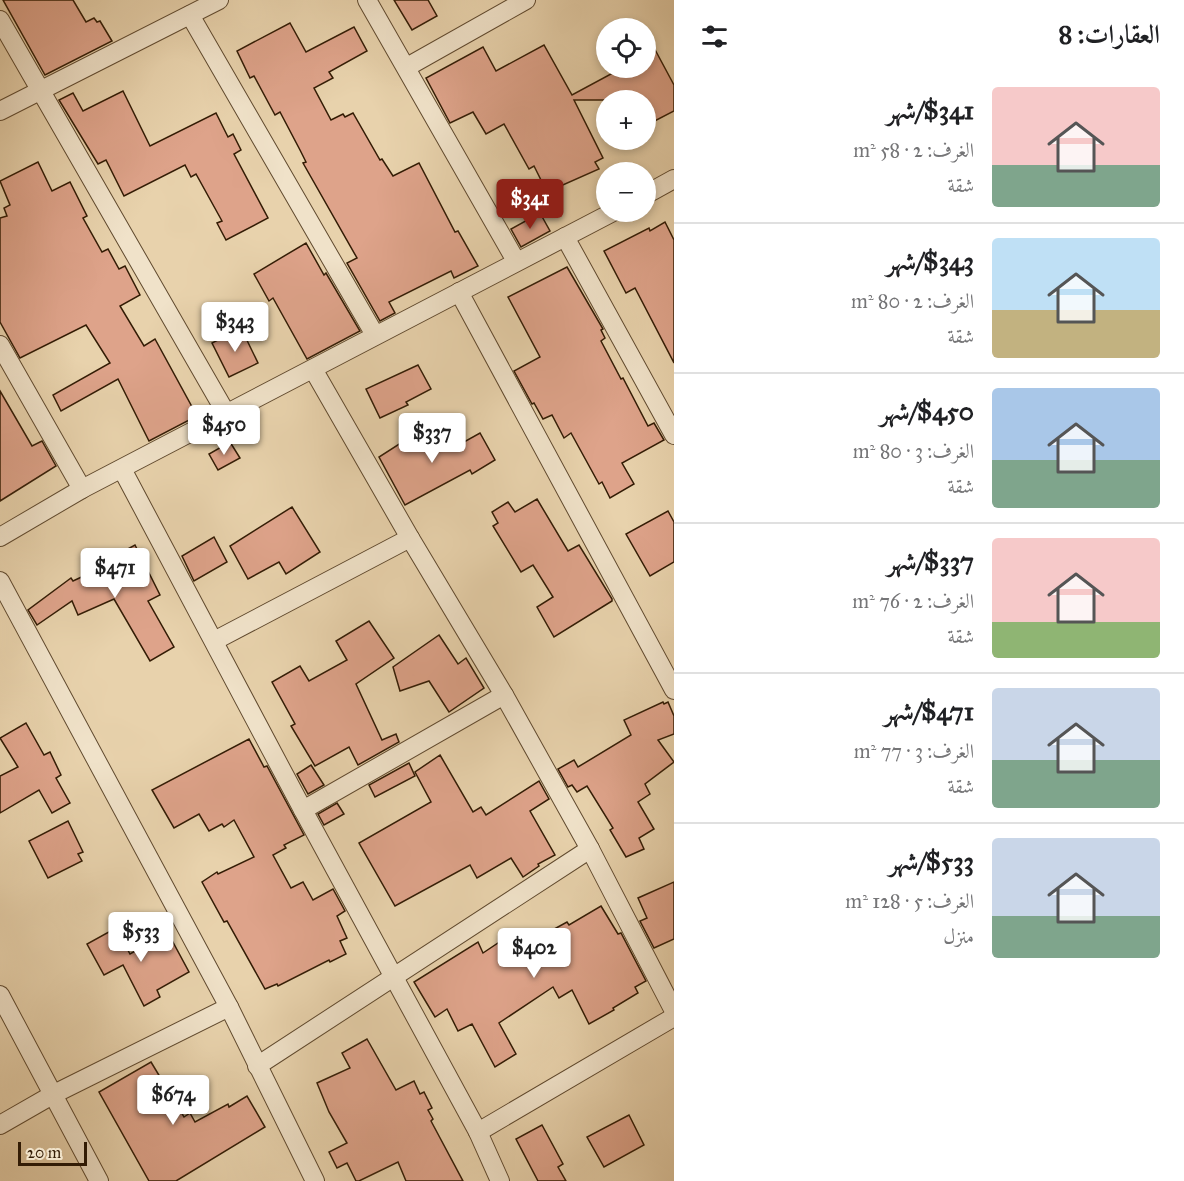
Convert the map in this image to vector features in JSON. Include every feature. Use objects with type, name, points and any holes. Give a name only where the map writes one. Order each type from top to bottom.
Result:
[{"type":"street","points":[[0,111],[219,0]]},
{"type":"street","points":[[367,0],[516,261]]},
{"type":"street","points":[[407,67],[526,0]]},
{"type":"street","points":[[190,15],[375,335]]},
{"type":"street","points":[[0,20],[226,413]]},
{"type":"street","points":[[656,189],[674,179]]},
{"type":"street","points":[[0,537],[82,489],[596,221]]},
{"type":"street","points":[[565,237],[674,435]]},
{"type":"street","points":[[459,292],[674,690]]},
{"type":"street","points":[[0,345],[82,489]]},
{"type":"street","points":[[314,369],[410,538],[504,695],[590,849],[674,1011]]},
{"type":"street","points":[[122,469],[477,1132],[500,1181]]},
{"type":"street","points":[[214,641],[410,538]]},
{"type":"street","points":[[0,581],[229,1007],[315,1181]]},
{"type":"street","points":[[303,810],[504,695]]},
{"type":"street","points":[[257,1066],[590,849]]},
{"type":"street","points":[[0,995],[99,1181]]},
{"type":"street","points":[[0,1125],[54,1094],[229,1007]]},
{"type":"street","points":[[477,1132],[674,1017]]},
{"type":"building","points":[[3,0],[73,0],[86,22],[94,18],[97,22],[100,21],[112,41],[45,75]]},
{"type":"building","points":[[394,0],[428,0],[437,16],[412,30]]},
{"type":"building","points":[[290,23],[306,52],[354,27],[367,51],[329,72],[333,78],[314,88],[331,120],[343,114],[345,117],[353,113],[380,160],[382,159],[393,176],[419,163],[455,232],[458,231],[478,266],[454,278],[451,271],[389,302],[395,313],[380,321],[347,263],[357,258],[303,163],[306,162],[280,112],[275,115],[254,76],[250,78],[237,51]]},
{"type":"building","points":[[544,45],[572,95],[603,78],[656,78],[656,51],[674,85],[674,111],[656,120],[656,90],[596,90],[596,100],[574,100],[596,144],[596,150],[599,150],[603,158],[595,162],[596,170],[547,192],[534,166],[529,169],[504,124],[486,134],[473,112],[450,123],[426,78],[483,47],[496,71]]},
{"type":"building","points":[[123,91],[150,146],[216,113],[228,137],[233,134],[241,150],[234,154],[268,218],[226,240],[217,223],[222,221],[196,174],[191,177],[185,165],[124,196],[106,160],[98,164],[59,100],[73,93],[83,111]]},
{"type":"building","points":[[38,162],[52,191],[70,182],[87,216],[83,218],[102,252],[108,249],[119,269],[125,266],[140,295],[120,306],[144,346],[155,339],[197,416],[149,441],[118,379],[61,411],[53,395],[110,363],[86,325],[20,358],[0,322],[0,218],[7,216],[4,208],[10,205],[0,181]]},
{"type":"building","points":[[540,213],[550,231],[521,247],[511,229]]},
{"type":"building","points":[[665,222],[674,240],[674,363],[635,288],[626,293],[604,251]]},
{"type":"building","points":[[306,243],[360,331],[307,359],[273,298],[269,301],[254,274]]},
{"type":"building","points":[[567,267],[603,329],[601,330],[605,338],[601,341],[621,379],[623,378],[648,426],[654,423],[664,440],[622,463],[634,484],[610,498],[602,482],[599,484],[571,433],[564,438],[552,415],[543,419],[514,371],[540,357],[508,297]]},
{"type":"building","points":[[241,328],[258,363],[229,377],[212,343]]},
{"type":"building","points":[[418,365],[431,389],[406,402],[408,405],[380,418],[366,389]]},
{"type":"building","points":[[0,391],[32,446],[42,441],[56,466],[0,501]]},
{"type":"building","points":[[421,430],[429,443],[440,437],[448,451],[480,433],[495,460],[472,474],[470,470],[405,505],[379,457]]},
{"type":"building","points":[[230,442],[240,458],[218,470],[209,454]]},
{"type":"building","points":[[537,499],[568,551],[579,545],[612,599],[554,637],[537,607],[553,597],[533,565],[521,572],[493,526],[498,523],[492,512],[508,502],[515,512]]},
{"type":"building","points":[[292,507],[320,552],[286,574],[279,562],[248,579],[230,546]]},
{"type":"building","points":[[668,511],[674,522],[674,562],[650,576],[626,534]]},
{"type":"building","points":[[214,537],[227,562],[194,581],[182,556]]},
{"type":"building","points":[[135,545],[160,595],[148,601],[174,647],[150,661],[114,599],[78,615],[72,601],[37,625],[28,610],[71,578],[73,581],[116,561],[113,557]]},
{"type":"building","points":[[369,621],[394,658],[356,684],[382,740],[396,734],[399,742],[358,765],[349,747],[315,766],[291,726],[295,724],[272,682],[300,666],[309,681],[347,660],[336,641]]},
{"type":"building","points":[[439,635],[458,664],[466,658],[484,688],[449,712],[429,681],[400,691],[393,667]]},
{"type":"building","points":[[663,702],[664,704],[668,702],[674,716],[674,734],[658,740],[674,762],[645,784],[650,794],[638,802],[654,829],[639,838],[644,849],[626,857],[610,830],[613,828],[587,786],[577,792],[572,785],[568,787],[558,769],[574,760],[578,767],[631,735],[624,720]]},
{"type":"building","points":[[26,723],[44,755],[50,752],[61,775],[56,778],[70,803],[52,813],[39,790],[0,813],[0,776],[18,767],[0,738]]},
{"type":"building","points":[[249,739],[264,767],[267,766],[304,835],[284,845],[286,848],[273,855],[291,888],[303,882],[313,900],[333,889],[345,911],[337,916],[347,938],[340,941],[346,954],[330,962],[329,960],[278,986],[277,984],[265,989],[202,882],[217,872],[218,874],[254,857],[234,820],[224,827],[222,824],[209,831],[199,814],[174,828],[152,790]]},
{"type":"building","points":[[440,755],[473,812],[481,807],[486,815],[539,781],[549,799],[530,811],[555,855],[538,864],[539,866],[523,877],[511,858],[477,878],[470,865],[395,906],[359,843],[431,802],[415,772]]},
{"type":"building","points":[[409,763],[415,776],[375,797],[369,785]]},
{"type":"building","points":[[311,765],[324,785],[308,794],[297,774]]},
{"type":"building","points":[[337,803],[344,814],[324,825],[318,814]]},
{"type":"building","points":[[68,821],[83,852],[78,854],[82,861],[48,878],[29,841]]},
{"type":"building","points":[[674,882],[674,939],[654,948],[640,921],[647,918],[638,898]]},
{"type":"building","points":[[601,906],[618,934],[621,933],[646,981],[635,987],[638,993],[589,1024],[572,990],[559,998],[553,987],[499,1023],[516,1054],[495,1067],[472,1024],[458,1031],[447,1009],[435,1017],[414,982],[478,942],[483,953],[498,943],[505,952],[525,941],[527,944],[567,922],[569,925]]},
{"type":"building","points":[[116,928],[130,954],[168,933],[189,972],[157,990],[160,997],[144,1006],[123,965],[104,975],[87,944]]},
{"type":"building","points":[[367,1039],[396,1090],[414,1081],[420,1094],[424,1092],[432,1108],[428,1110],[433,1119],[431,1121],[463,1181],[406,1181],[398,1162],[359,1181],[356,1181],[347,1163],[337,1168],[329,1152],[347,1143],[329,1112],[317,1083],[350,1068],[342,1053]]},
{"type":"building","points":[[151,1062],[184,1117],[190,1113],[195,1122],[247,1096],[265,1127],[176,1181],[149,1181],[99,1092]]},
{"type":"building","points":[[629,1115],[644,1145],[604,1167],[587,1137]]},
{"type":"building","points":[[542,1125],[563,1164],[558,1167],[566,1181],[538,1181],[516,1139]]}]
